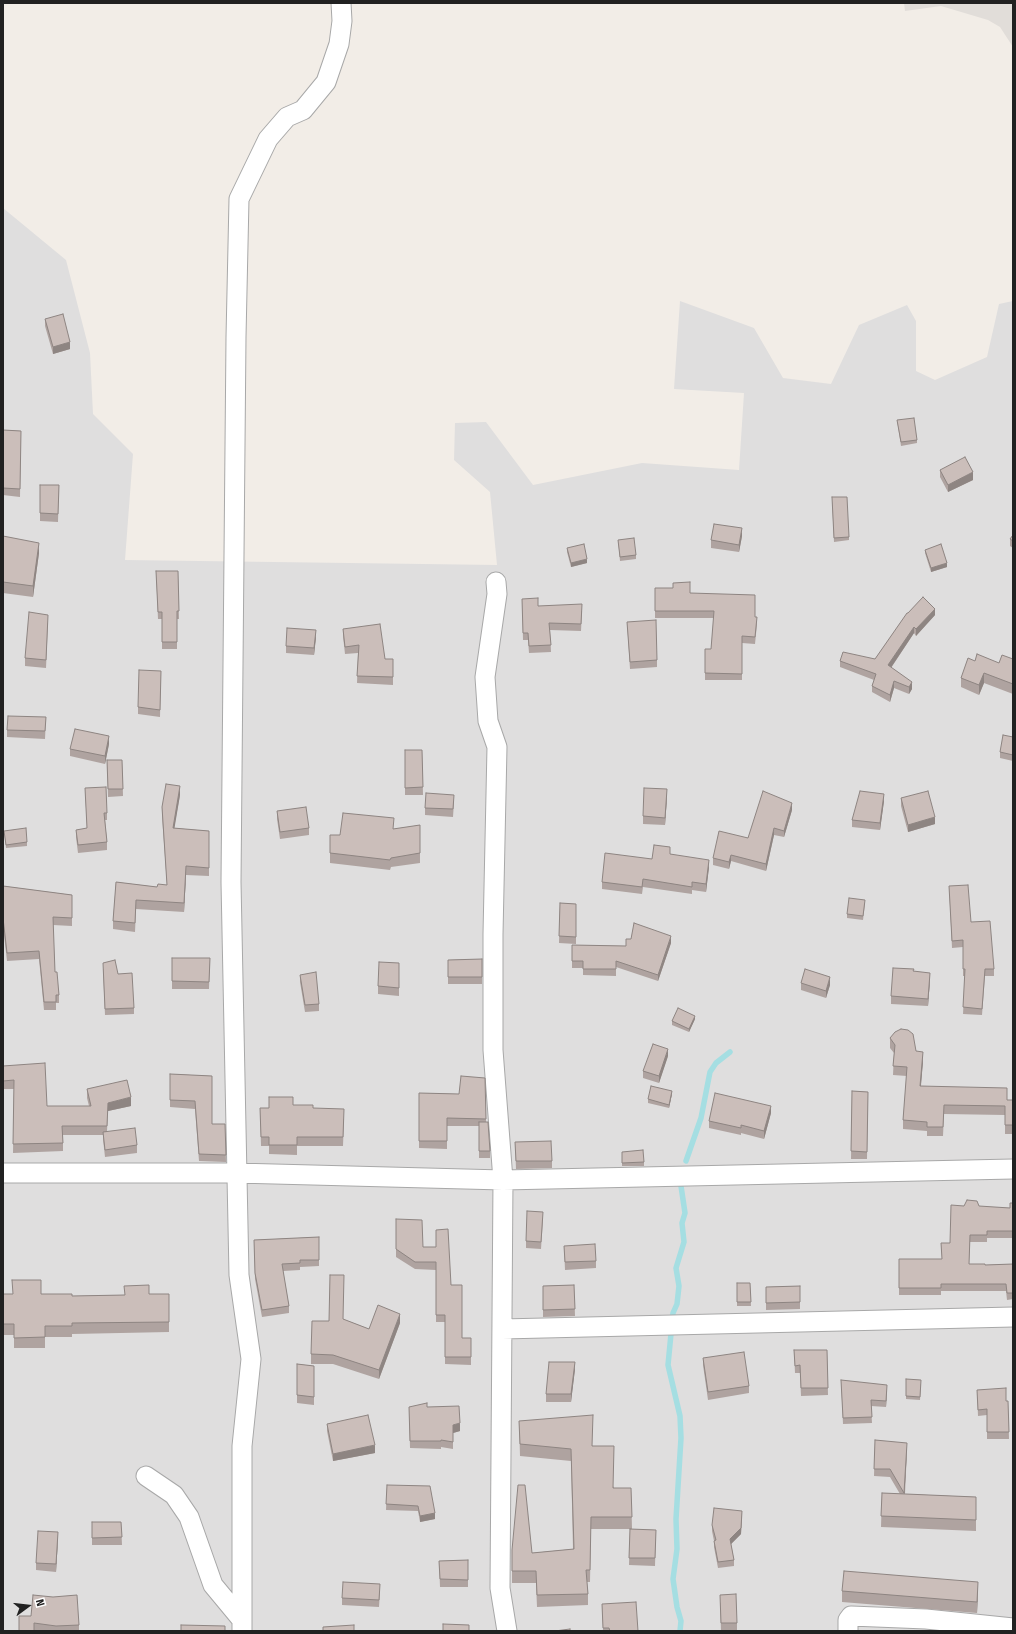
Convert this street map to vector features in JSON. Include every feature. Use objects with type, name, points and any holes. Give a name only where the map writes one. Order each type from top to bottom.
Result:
[{"type":"street","points":[[242,1625],[242,1446],[251,1359],[239,1275],[231,882],[236,345],[239,199],[268,139],[287,117],[304,110],[326,82],[339,44],[342,21],[341,3]]},
{"type":"street","points":[[496,582],[497,594],[485,678],[488,721],[497,747],[493,934],[493,1044],[497,1081],[499,1149],[503,1180],[500,1588],[507,1631]]},
{"type":"street","points":[[3,1173],[236,1173],[503,1180],[1013,1169]]},
{"type":"street","points":[[502,1329],[1013,1316]]},
{"type":"street","points":[[146,1476],[174,1495],[189,1516],[213,1585],[242,1625]]},
{"type":"street","points":[[848,1631],[848,1620],[851,1616],[926,1619],[1013,1628]]},
{"type":"shaded area","points":[[904,3],[1013,3],[1013,47],[1000,27],[988,20],[941,6],[905,11]]},
{"type":"shaded area","points":[[3,208],[66,260],[90,353],[93,414],[133,454],[125,560],[497,565],[490,492],[454,460],[455,423],[486,422],[533,485],[642,463],[739,470],[744,393],[674,389],[680,301],[754,328],[783,378],[831,384],[859,325],[907,305],[916,321],[916,371],[935,380],[987,357],[999,304],[1013,301],[1013,1631],[3,1631]]},
{"type":"building","points":[[63,314],[70,342],[53,347],[45,319]]},
{"type":"building","points":[[914,418],[917,440],[901,442],[897,420]]},
{"type":"building","points":[[3,430],[21,431],[20,489],[3,488]]},
{"type":"building","points":[[965,457],[973,472],[948,485],[940,470]]},
{"type":"building","points":[[40,485],[59,485],[58,514],[40,513]]},
{"type":"building","points":[[832,497],[847,497],[849,537],[834,538]]},
{"type":"building","points":[[714,524],[742,528],[739,545],[711,540]]},
{"type":"building","points":[[3,536],[39,543],[33,586],[3,582]]},
{"type":"building","points":[[634,538],[636,555],[620,557],[618,540]]},
{"type":"building","points":[[584,544],[587,559],[571,563],[567,548]]},
{"type":"building","points":[[941,544],[947,563],[931,568],[925,550]]},
{"type":"building","points":[[156,571],[178,571],[179,611],[177,611],[177,642],[162,642],[162,612],[158,612]]},
{"type":"building","points":[[690,582],[690,593],[755,595],[755,617],[757,617],[755,637],[742,636],[742,674],[705,673],[705,649],[711,649],[714,611],[655,611],[655,588],[673,588],[673,583]]},
{"type":"building","points":[[923,597],[935,609],[916,629],[914,627],[888,665],[912,682],[909,687],[894,681],[890,695],[872,686],[876,674],[840,661],[843,652],[875,659],[907,613]]},
{"type":"building","points":[[538,598],[538,606],[582,604],[581,624],[549,623],[551,645],[529,646],[528,633],[523,633],[522,599]]},
{"type":"building","points":[[29,612],[48,615],[46,660],[25,658]]},
{"type":"building","points":[[656,620],[657,660],[630,662],[627,622]]},
{"type":"building","points":[[380,624],[385,659],[393,659],[393,677],[357,676],[359,645],[345,647],[343,629]]},
{"type":"building","points":[[287,628],[316,630],[314,648],[286,646]]},
{"type":"building","points":[[977,654],[999,663],[1002,655],[1013,659],[1013,684],[984,673],[979,685],[961,678],[968,658],[975,661]]},
{"type":"building","points":[[139,670],[161,671],[160,710],[138,707]]},
{"type":"building","points":[[8,716],[46,717],[45,731],[7,730]]},
{"type":"building","points":[[75,729],[109,736],[105,756],[70,749]]},
{"type":"building","points":[[1003,735],[1013,737],[1013,755],[1000,752]]},
{"type":"building","points":[[405,750],[422,750],[423,787],[405,788]]},
{"type":"building","points":[[107,760],[122,760],[123,789],[108,789]]},
{"type":"building","points":[[166,784],[180,786],[173,828],[209,831],[209,868],[186,866],[184,903],[136,900],[135,923],[113,921],[116,882],[157,887],[158,884],[167,885],[162,807]]},
{"type":"building","points":[[106,787],[107,813],[104,813],[107,842],[78,845],[76,830],[87,828],[85,788]]},
{"type":"building","points":[[644,788],[667,789],[665,818],[643,816]]},
{"type":"building","points":[[763,791],[792,803],[784,831],[774,828],[766,864],[731,855],[729,862],[713,858],[719,831],[748,838]]},
{"type":"building","points":[[860,791],[884,794],[880,823],[852,820]]},
{"type":"building","points":[[928,791],[935,817],[908,825],[901,798]]},
{"type":"building","points":[[426,793],[454,795],[453,809],[425,808]]},
{"type":"building","points":[[306,807],[309,828],[280,832],[277,811]]},
{"type":"building","points":[[343,813],[394,818],[393,829],[420,825],[420,853],[391,858],[390,860],[330,853],[330,835],[340,835]]},
{"type":"building","points":[[26,828],[27,842],[6,845],[4,831]]},
{"type":"building","points":[[654,845],[670,847],[670,854],[709,860],[706,884],[692,882],[692,887],[643,879],[642,887],[602,882],[605,853],[652,859]]},
{"type":"building","points":[[968,885],[971,922],[990,921],[994,969],[985,969],[982,1009],[963,1007],[965,969],[963,969],[963,940],[952,941],[949,886]]},
{"type":"building","points":[[3,886],[72,895],[72,918],[53,917],[55,972],[57,972],[59,995],[56,995],[56,1002],[44,1002],[39,951],[7,953],[3,918]]},
{"type":"building","points":[[849,898],[865,900],[863,916],[847,914]]},
{"type":"building","points":[[560,903],[576,904],[576,937],[559,936]]},
{"type":"building","points":[[634,923],[671,936],[658,975],[616,961],[616,969],[583,969],[583,961],[572,961],[572,945],[626,946],[626,939],[631,939]]},
{"type":"building","points":[[172,958],[210,958],[209,982],[172,981]]},
{"type":"building","points":[[482,959],[482,977],[448,977],[448,960]]},
{"type":"building","points":[[115,960],[118,974],[132,973],[134,1008],[105,1009],[103,963]]},
{"type":"building","points":[[379,962],[399,963],[399,988],[378,986]]},
{"type":"building","points":[[893,968],[914,969],[913,971],[930,973],[928,999],[891,996]]},
{"type":"building","points":[[805,969],[830,977],[826,991],[801,983]]},
{"type":"building","points":[[316,972],[319,1004],[305,1005],[300,975]]},
{"type":"building","points":[[678,1008],[695,1016],[689,1029],[672,1021]]},
{"type":"building","points":[[901,1029],[908,1030],[913,1034],[916,1051],[923,1052],[920,1086],[1007,1088],[1007,1100],[1013,1100],[1013,1125],[1005,1125],[1005,1106],[944,1105],[943,1127],[927,1127],[927,1122],[903,1120],[907,1067],[893,1066],[895,1045],[890,1038],[895,1032]]},
{"type":"building","points":[[653,1044],[668,1049],[659,1076],[643,1071]]},
{"type":"building","points":[[45,1063],[47,1106],[91,1106],[87,1089],[127,1080],[131,1097],[108,1103],[107,1126],[62,1126],[63,1143],[13,1144],[14,1080],[3,1081],[3,1066]]},
{"type":"building","points":[[170,1074],[212,1076],[212,1124],[225,1124],[226,1155],[199,1154],[195,1101],[170,1100]]},
{"type":"building","points":[[461,1076],[485,1078],[486,1119],[447,1118],[447,1141],[419,1141],[419,1093],[459,1094]]},
{"type":"building","points":[[651,1086],[672,1091],[669,1105],[648,1099]]},
{"type":"building","points":[[852,1091],[868,1092],[867,1152],[851,1151]]},
{"type":"building","points":[[715,1093],[771,1106],[764,1131],[741,1125],[741,1128],[709,1121]]},
{"type":"building","points":[[269,1097],[293,1097],[293,1105],[313,1105],[313,1108],[344,1109],[343,1137],[297,1137],[297,1145],[269,1145],[269,1137],[261,1137],[260,1108],[269,1108]]},
{"type":"building","points":[[479,1122],[488,1122],[490,1151],[479,1151]]},
{"type":"building","points":[[135,1128],[137,1145],[105,1150],[103,1132]]},
{"type":"building","points":[[551,1141],[552,1161],[516,1161],[515,1142]]},
{"type":"building","points":[[643,1150],[644,1162],[622,1163],[622,1152]]},
{"type":"building","points":[[967,1200],[977,1201],[979,1206],[1010,1208],[1010,1203],[1013,1203],[1013,1231],[987,1231],[987,1235],[970,1235],[969,1264],[1013,1264],[1013,1293],[1007,1293],[1006,1284],[941,1284],[941,1288],[899,1288],[899,1259],[942,1259],[941,1243],[950,1243],[951,1205],[964,1206]]},
{"type":"building","points":[[527,1211],[543,1212],[541,1242],[526,1241]]},
{"type":"building","points":[[396,1219],[422,1220],[423,1247],[436,1247],[436,1230],[448,1229],[451,1285],[462,1285],[462,1338],[471,1338],[471,1357],[445,1357],[445,1315],[436,1315],[436,1262],[415,1262],[396,1249]]},
{"type":"building","points":[[319,1237],[319,1260],[300,1260],[300,1263],[282,1264],[289,1306],[262,1310],[255,1273],[254,1240]]},
{"type":"building","points":[[595,1244],[596,1261],[565,1262],[564,1246]]},
{"type":"building","points":[[330,1275],[344,1275],[343,1319],[369,1329],[378,1305],[400,1314],[379,1370],[333,1355],[311,1354],[312,1321],[329,1321]]},
{"type":"building","points":[[12,1280],[41,1280],[41,1294],[72,1294],[72,1296],[125,1295],[124,1286],[149,1285],[149,1294],[169,1294],[169,1322],[72,1323],[72,1326],[45,1326],[45,1337],[14,1338],[14,1324],[3,1324],[3,1294],[13,1294]]},
{"type":"building","points":[[737,1283],[750,1283],[751,1302],[737,1302]]},
{"type":"building","points":[[574,1285],[575,1309],[543,1310],[543,1286]]},
{"type":"building","points":[[800,1286],[800,1302],[766,1303],[766,1287]]},
{"type":"building","points":[[794,1350],[827,1350],[828,1388],[801,1388],[800,1365],[795,1366]]},
{"type":"building","points":[[744,1352],[749,1386],[708,1392],[703,1358]]},
{"type":"building","points":[[549,1362],[575,1362],[571,1394],[546,1394]]},
{"type":"building","points":[[297,1364],[314,1366],[314,1397],[297,1395]]},
{"type":"building","points":[[906,1379],[921,1380],[920,1397],[906,1396]]},
{"type":"building","points":[[841,1380],[887,1385],[886,1401],[871,1400],[872,1417],[843,1418]]},
{"type":"building","points":[[1006,1388],[1009,1432],[987,1432],[987,1409],[978,1410],[977,1390]]},
{"type":"building","points":[[427,1403],[427,1407],[459,1406],[460,1423],[453,1425],[453,1442],[441,1440],[410,1441],[409,1407]]},
{"type":"building","points":[[368,1415],[375,1445],[333,1454],[327,1424]]},
{"type":"building","points":[[593,1415],[592,1446],[614,1446],[613,1488],[631,1488],[632,1517],[591,1517],[590,1570],[586,1570],[588,1594],[537,1595],[536,1571],[512,1571],[512,1550],[518,1485],[525,1485],[532,1553],[574,1549],[571,1449],[520,1444],[519,1421]]},
{"type":"building","points":[[875,1440],[907,1443],[904,1493],[890,1469],[874,1469]]},
{"type":"building","points":[[387,1485],[430,1486],[435,1513],[420,1516],[418,1506],[386,1504]]},
{"type":"building","points":[[882,1493],[976,1497],[976,1520],[881,1516]]},
{"type":"building","points":[[714,1508],[742,1511],[741,1528],[730,1539],[734,1560],[718,1562],[714,1541],[716,1540],[712,1525]]},
{"type":"building","points":[[92,1522],[121,1522],[122,1537],[92,1538]]},
{"type":"building","points":[[630,1529],[656,1530],[655,1558],[629,1558]]},
{"type":"building","points":[[38,1531],[58,1532],[56,1564],[36,1563]]},
{"type":"building","points":[[468,1560],[468,1580],[440,1579],[439,1561]]},
{"type":"building","points":[[844,1571],[978,1582],[977,1602],[842,1591]]},
{"type":"building","points":[[343,1582],[380,1584],[379,1600],[342,1598]]},
{"type":"building","points":[[736,1594],[737,1623],[721,1623],[720,1595]]},
{"type":"building","points":[[33,1595],[53,1597],[77,1595],[79,1625],[56,1626],[34,1623],[34,1631],[19,1631],[19,1616],[31,1616]]},
{"type":"building","points":[[636,1602],[638,1631],[610,1631],[609,1628],[603,1628],[602,1604]]},
{"type":"building","points":[[443,1624],[469,1625],[469,1631],[443,1631]]},
{"type":"building","points":[[181,1625],[225,1626],[225,1631],[181,1631]]},
{"type":"building","points":[[354,1625],[354,1631],[323,1631],[323,1627]]},
{"type":"building","points":[[570,1629],[570,1631],[555,1631]]},
{"type":"waterway","points":[[686,1161],[701,1118],[710,1072],[716,1063],[730,1052]]},
{"type":"waterway","points":[[680,1631],[681,1621],[677,1607],[673,1579],[677,1549],[676,1519],[681,1438],[680,1416],[668,1365],[673,1313],[677,1304],[679,1286],[676,1268],[684,1242],[682,1223],[685,1213],[681,1186]]}]
